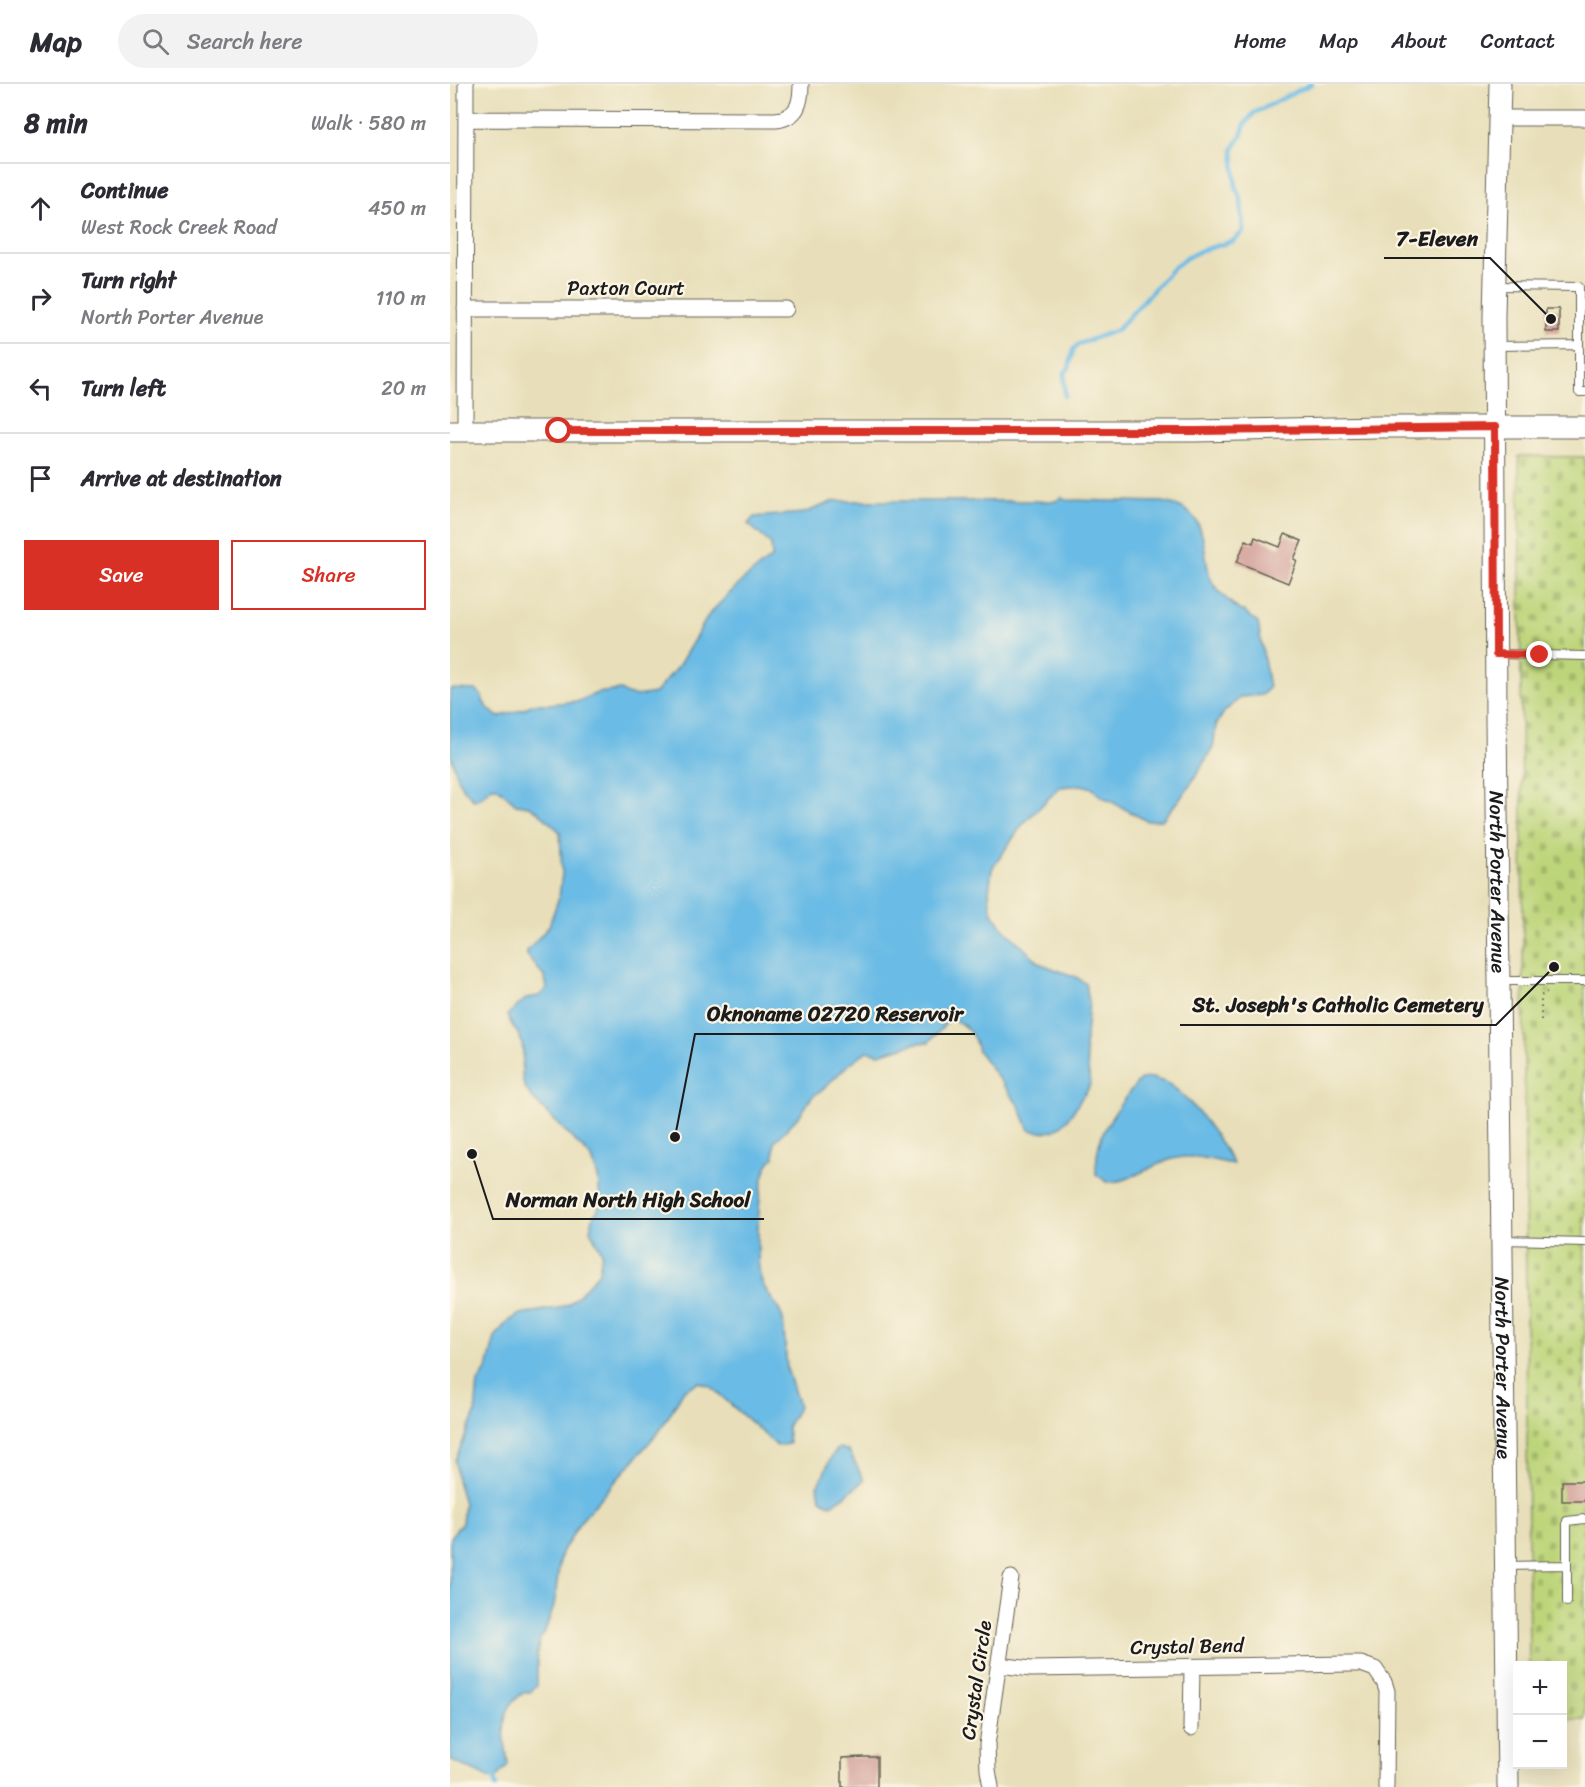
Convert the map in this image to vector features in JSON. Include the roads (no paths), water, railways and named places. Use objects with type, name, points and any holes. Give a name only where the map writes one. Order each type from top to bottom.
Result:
[{"type":"main road","name":"North Porter Avenue","points":[[1500,84],[1494,346],[1508,1787]]},
{"type":"main road","points":[[458,431],[1196,431],[1585,427]]},
{"type":"street","points":[[458,431],[465,309],[466,84]]},
{"type":"street","points":[[466,120],[776,120],[790,116],[797,109],[801,99],[801,84]]},
{"type":"street","points":[[1500,118],[1585,118]]},
{"type":"street","name":"Paxton Court","points":[[465,309],[786,309]]},
{"type":"street","name":"Crystal Circle","points":[[992,1787],[988,1770],[987,1745],[1011,1578]]},
{"type":"street","name":"Crystal Bend","points":[[999,1665],[1031,1669],[1361,1664],[1375,1669],[1387,1691],[1386,1787]]},
{"type":"street","points":[[1191,1728],[1192,1667]]},
{"type":"lane","points":[[1495,286],[1579,287],[1579,392],[1585,392]]},
{"type":"lane","points":[[1494,346],[1579,345]]},
{"type":"lane","points":[[1496,654],[1585,656]]},
{"type":"lane","points":[[1499,981],[1585,981]]},
{"type":"lane","points":[[1501,1240],[1585,1242]]},
{"type":"lane","points":[[1567,1602],[1567,1521],[1585,1519]]},
{"type":"lane","points":[[1506,1566],[1567,1565]]},
{"type":"water","points":[[1062,497],[1066,500],[1163,502],[1189,512],[1200,529],[1212,582],[1240,611],[1244,611],[1258,623],[1269,688],[1262,695],[1241,697],[1224,712],[1216,725],[1213,748],[1187,790],[1162,820],[1147,821],[1099,795],[1092,788],[1082,785],[1060,787],[1022,825],[992,869],[990,904],[992,912],[1005,930],[1041,964],[1076,977],[1086,984],[1089,1002],[1085,1047],[1090,1085],[1071,1114],[1058,1128],[1046,1132],[1029,1130],[1019,1106],[978,1051],[969,1031],[950,1019],[929,1042],[917,1043],[879,1054],[867,1051],[811,1098],[801,1114],[774,1142],[774,1158],[770,1161],[763,1178],[759,1207],[759,1270],[761,1279],[783,1319],[787,1369],[799,1406],[787,1427],[789,1444],[777,1446],[710,1386],[699,1382],[684,1390],[661,1429],[580,1522],[561,1552],[554,1606],[540,1639],[537,1653],[537,1686],[518,1697],[506,1715],[504,1731],[508,1765],[495,1779],[450,1760],[450,1537],[462,1523],[464,1503],[457,1480],[455,1460],[475,1414],[478,1382],[487,1369],[495,1337],[506,1323],[520,1314],[569,1304],[599,1272],[602,1252],[590,1230],[600,1200],[598,1177],[592,1158],[533,1099],[526,1089],[522,1077],[523,1056],[520,1037],[507,1015],[527,998],[539,996],[547,988],[545,978],[527,955],[527,951],[549,926],[559,897],[562,874],[560,832],[537,811],[529,806],[516,804],[497,787],[492,787],[474,800],[463,788],[450,753],[450,689],[476,690],[498,717],[533,704],[579,701],[597,693],[621,690],[633,695],[655,693],[679,665],[710,613],[743,580],[772,557],[771,544],[748,524],[754,517],[804,513],[834,501],[1056,501]]},
{"type":"water","points":[[1152,1078],[1175,1088],[1194,1107],[1233,1164],[1198,1157],[1184,1157],[1168,1160],[1134,1176],[1117,1181],[1107,1182],[1096,1174],[1099,1145],[1107,1126],[1124,1099],[1141,1079]]},
{"type":"water","points":[[839,1448],[849,1451],[864,1480],[831,1505],[821,1499],[817,1486],[832,1455]]},
{"type":"waterway","points":[[1065,396],[1065,372],[1069,368],[1073,350],[1079,344],[1117,330],[1173,268],[1186,258],[1200,251],[1233,241],[1243,232],[1241,200],[1236,188],[1233,149],[1245,124],[1254,113],[1311,84]]},
{"type":"waterway","points":[[494,1775],[496,1787]]},
{"type":"place","name":"7-Eleven","points":[[1551,319]]},
{"type":"place","name":"St. Joseph's Catholic Cemetery","points":[[1554,967]]},
{"type":"place","name":"Oknoname 02720 Reservoir","points":[[675,1137]]},
{"type":"place","name":"Norman North High School","points":[[472,1154]]}]
